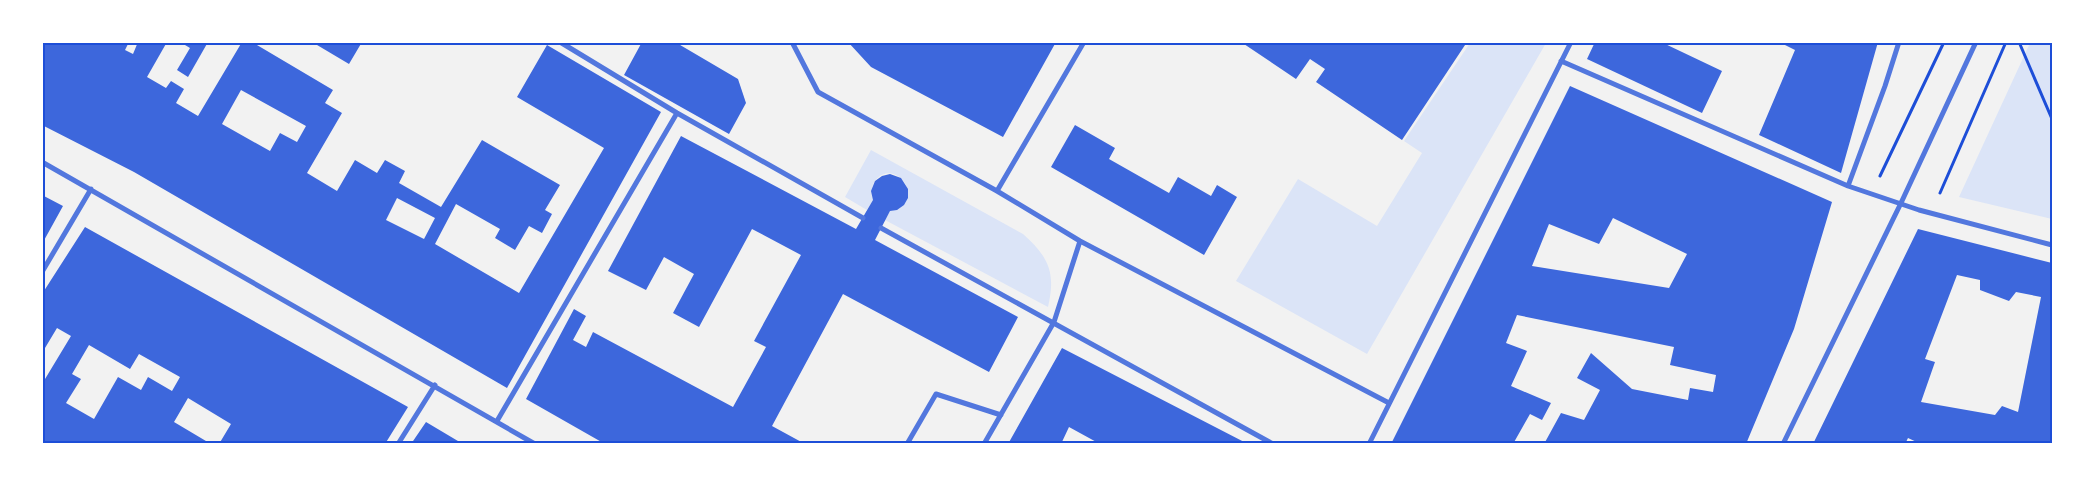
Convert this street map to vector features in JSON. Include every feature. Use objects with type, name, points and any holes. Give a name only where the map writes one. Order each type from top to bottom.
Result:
[{"type":"street","points":[[560,42],[677,113],[863,218]]},
{"type":"street","points":[[792,42],[818,92],[998,191],[1080,241],[1390,403]]},
{"type":"street","points":[[998,191],[1084,42]]},
{"type":"street","points":[[1369,444],[1570,42]]},
{"type":"street","points":[[1848,186],[1899,42]]},
{"type":"street","points":[[1784,444],[1901,204],[1976,42]]},
{"type":"street","points":[[1561,61],[1848,186],[1901,204],[2052,245]]},
{"type":"street","points":[[497,421],[677,113]]},
{"type":"street","points":[[42,162],[435,385],[535,444]]},
{"type":"street","points":[[42,272],[91,189]]},
{"type":"street","points":[[881,228],[1273,444]]},
{"type":"street","points":[[984,444],[1054,322],[1080,241]]},
{"type":"street","points":[[398,444],[435,385]]},
{"type":"street","points":[[908,444],[936,394],[1001,415]]},
{"type":"path","points":[[1880,176],[1944,42]]},
{"type":"path","points":[[1940,194],[2006,42]]},
{"type":"path","points":[[2019,42],[2052,119]]},
{"type":"shaded area","points":[[1470,43],[1546,43],[1367,354],[1236,281],[1298,179],[1377,226],[1422,153],[1404,141]]},
{"type":"shaded area","points":[[2030,43],[2052,43],[2052,219],[1959,197]]},
{"type":"shaded area","points":[[871,150],[1023,234],[1039,250],[1048,266],[1051,284],[1048,307],[885,220],[890,211],[901,206],[907,199],[908,191],[905,183],[899,177],[883,174],[875,181],[872,188],[873,200],[867,210],[845,197]]},
{"type":"building","points":[[42,42],[129,42],[125,50],[133,54],[138,42],[167,42],[147,77],[166,88],[171,81],[184,89],[176,103],[198,116],[242,42],[252,42],[333,90],[325,103],[342,113],[307,173],[337,191],[355,160],[377,173],[385,160],[405,171],[399,183],[441,207],[482,140],[560,185],[545,210],[552,214],[542,233],[529,226],[515,250],[495,238],[500,229],[456,204],[435,244],[519,293],[604,148],[517,97],[547,45],[661,112],[507,388],[134,172],[42,125]],"holes":[[[241,90],[306,126],[297,142],[280,133],[270,151],[222,124]],[[397,198],[435,218],[424,239],[386,220]]]},
{"type":"building","points":[[180,42],[208,42],[188,77],[177,70],[190,48]]},
{"type":"building","points":[[312,42],[362,42],[349,64]]},
{"type":"building","points":[[642,42],[675,42],[738,79],[746,103],[729,134],[624,75]]},
{"type":"building","points":[[848,42],[1056,42],[1003,137],[871,67]]},
{"type":"building","points":[[1241,42],[1467,42],[1402,140],[1316,82],[1325,69],[1310,59],[1296,79]]},
{"type":"building","points":[[1595,42],[1661,42],[1722,71],[1702,113],[1587,59]]},
{"type":"building","points":[[1779,42],[1878,42],[1841,173],[1759,135],[1795,50]]},
{"type":"building","points":[[1570,86],[1832,202],[1794,329],[1746,444],[1544,444],[1561,413],[1584,420],[1600,390],[1577,378],[1591,353],[1632,389],[1688,400],[1690,388],[1713,392],[1716,375],[1670,365],[1674,347],[1517,315],[1506,343],[1527,351],[1511,386],[1551,403],[1542,420],[1530,414],[1513,444],[1391,444]],"holes":[[[1613,218],[1687,254],[1669,288],[1532,266],[1549,224],[1599,244]]]},
{"type":"building","points":[[1075,125],[1115,148],[1109,159],[1169,193],[1178,177],[1211,196],[1217,185],[1237,197],[1204,255],[1051,167]]},
{"type":"building","points":[[681,136],[856,229],[873,200],[871,191],[875,181],[882,176],[890,174],[901,178],[908,189],[908,198],[904,205],[897,210],[890,211],[875,240],[1018,317],[989,372],[843,294],[772,426],[805,444],[605,444],[526,399],[574,309],[586,316],[573,340],[586,347],[593,332],[733,407],[766,347],[754,341],[801,255],[752,229],[699,327],[673,313],[694,274],[664,257],[646,290],[608,271]]},
{"type":"building","points":[[42,195],[63,206],[42,244]]},
{"type":"building","points":[[85,227],[408,407],[385,444],[219,444],[231,424],[188,398],[174,422],[211,444],[42,444],[42,384],[71,336],[57,328],[42,353],[42,294]],"holes":[[[89,345],[130,369],[139,354],[180,377],[172,391],[148,377],[141,390],[118,377],[94,419],[66,403],[81,379],[72,374]]]},
{"type":"building","points":[[1918,229],[2052,263],[2052,444],[1921,444],[1908,438],[1905,444],[1813,444]],"holes":[[[1957,275],[1980,280],[1980,290],[2009,301],[2016,292],[2041,297],[2018,412],[2002,406],[1995,415],[1921,402],[1935,362],[1925,359]]]},
{"type":"building","points":[[1062,348],[1248,444],[1100,444],[1069,427],[1061,444],[1008,444]]},
{"type":"building","points":[[426,422],[463,444],[411,444]]}]
